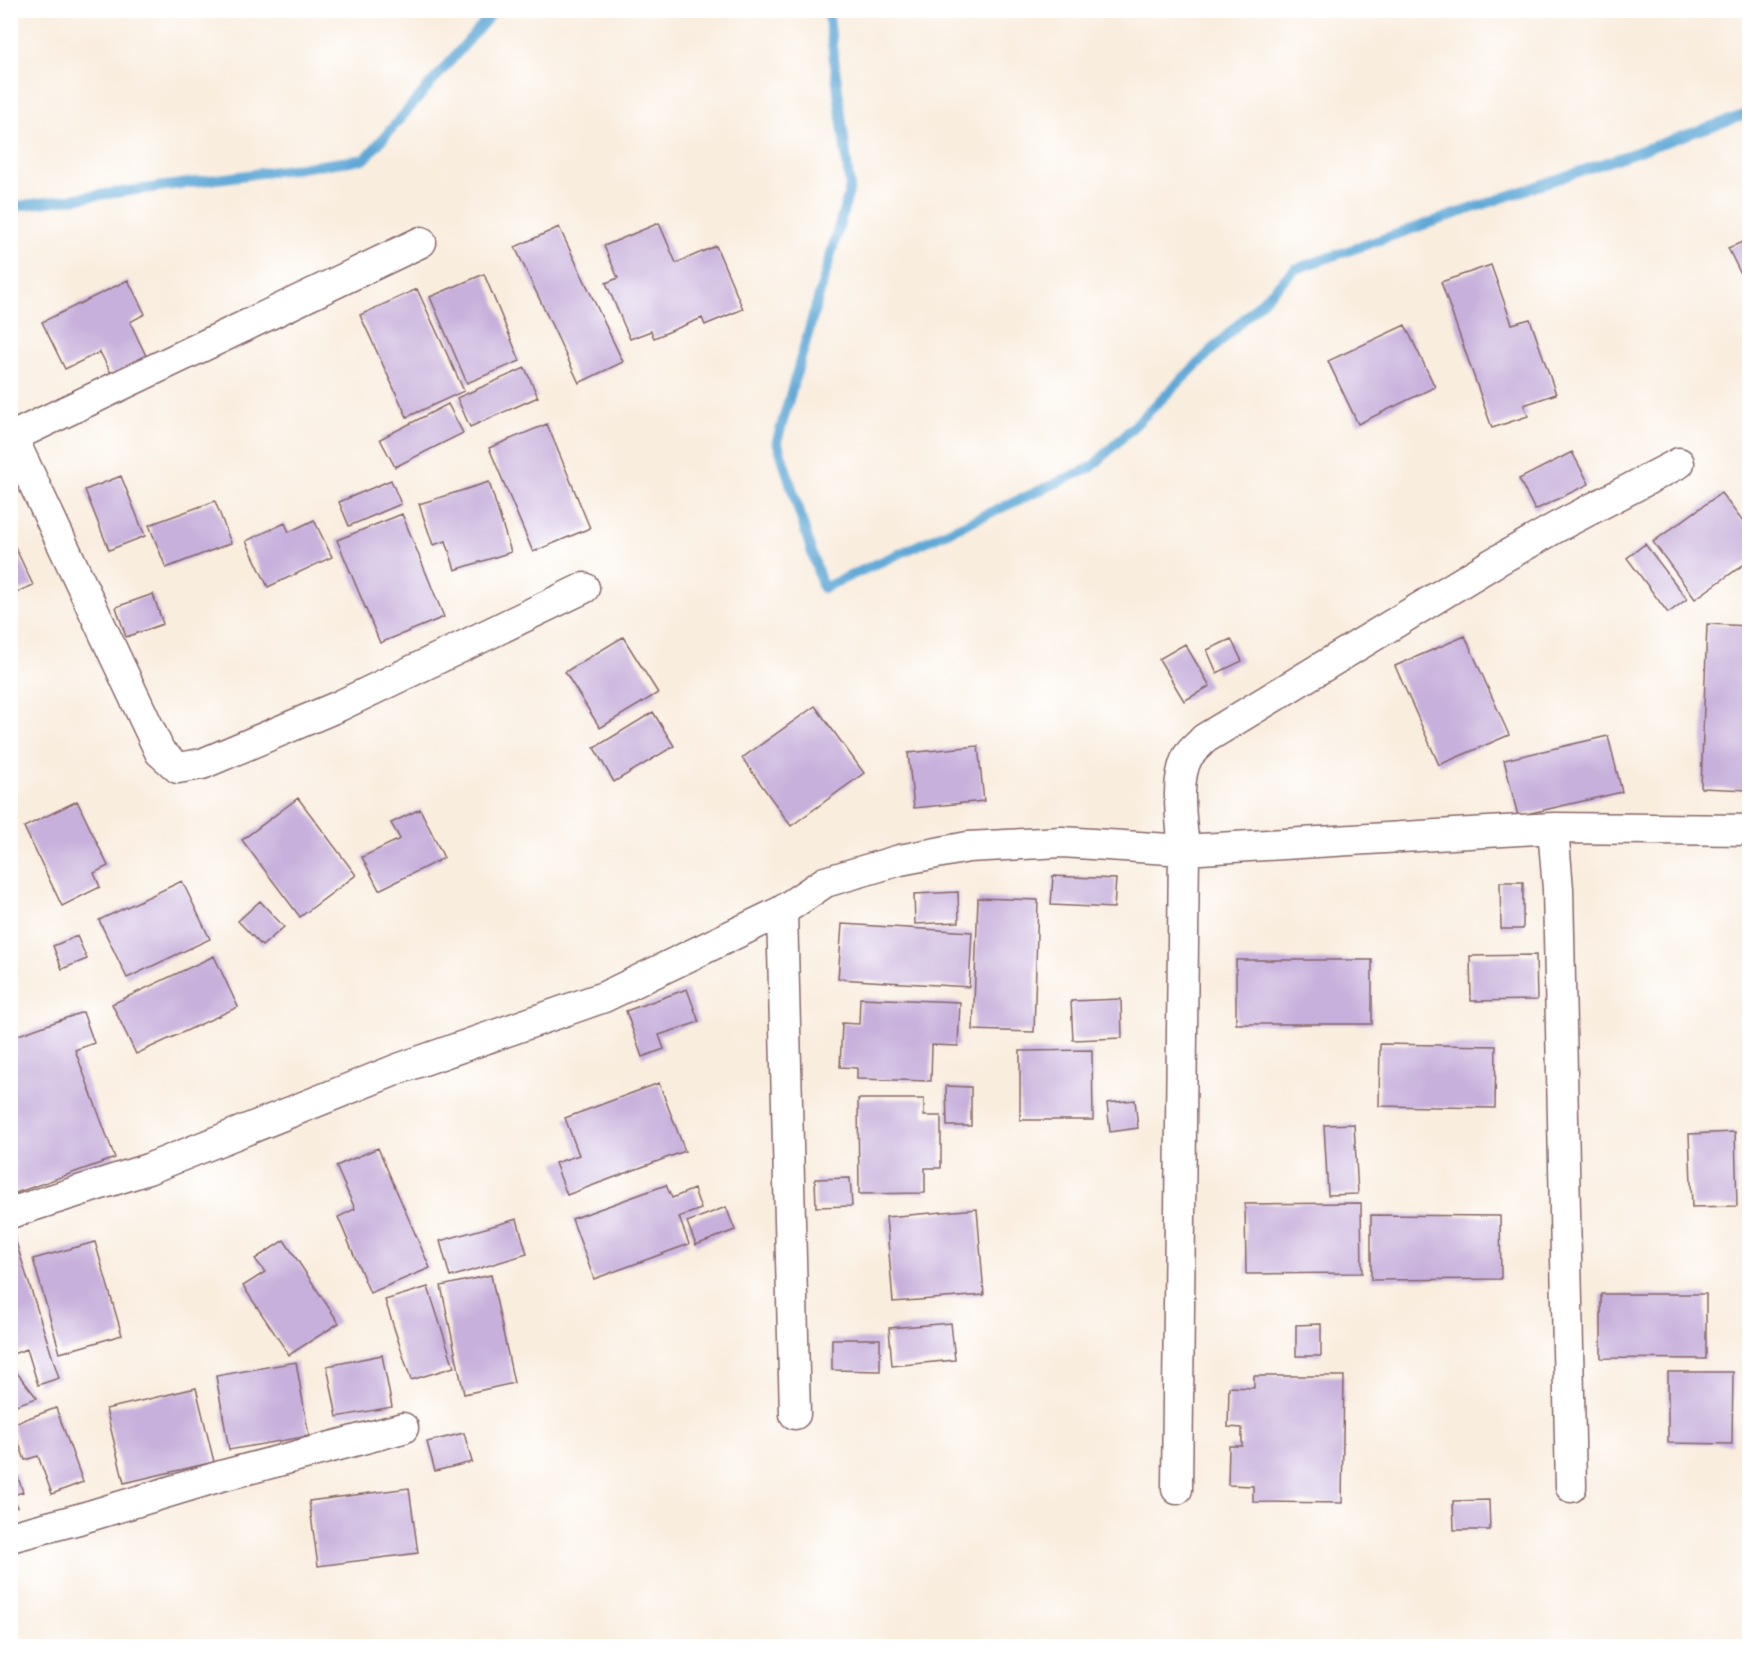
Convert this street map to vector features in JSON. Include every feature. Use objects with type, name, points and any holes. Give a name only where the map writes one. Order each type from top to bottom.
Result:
[{"type":"street","points":[[421,242],[11,437],[160,752],[178,768],[202,764],[339,706],[584,588]]},
{"type":"street","points":[[1177,1489],[1184,850],[1180,808],[1182,780],[1188,756],[1204,739],[1495,562],[1557,526],[1679,463]]},
{"type":"street","points":[[1553,828],[1558,889],[1570,1487]]},
{"type":"street","points":[[10,1213],[148,1169],[398,1070],[604,997],[782,911],[825,882],[900,860],[968,847],[1062,842],[1184,850],[1553,828],[1749,830]]},
{"type":"street","points":[[782,911],[795,1414]]},
{"type":"street","points":[[10,1537],[221,1476],[403,1428]]},
{"type":"building","points":[[659,223],[676,263],[716,246],[743,309],[705,325],[702,318],[654,338],[651,331],[630,339],[606,283],[618,278],[604,246]]},
{"type":"building","points":[[559,227],[623,362],[579,383],[515,247]]},
{"type":"building","points":[[1750,239],[1750,293],[1728,248]]},
{"type":"building","points":[[1491,265],[1512,324],[1530,319],[1556,394],[1524,405],[1528,416],[1492,428],[1441,282]]},
{"type":"building","points":[[484,274],[520,361],[467,383],[430,297]]},
{"type":"building","points":[[128,280],[145,314],[130,322],[147,358],[112,375],[100,352],[65,369],[42,322]]},
{"type":"building","points":[[417,289],[464,391],[407,417],[360,315]]},
{"type":"building","points":[[1405,325],[1435,387],[1358,424],[1328,361]]},
{"type":"building","points":[[525,368],[538,397],[470,427],[457,398]]},
{"type":"building","points":[[448,404],[463,433],[395,467],[380,439]]},
{"type":"building","points":[[547,424],[590,528],[533,552],[489,448]]},
{"type":"building","points":[[1572,452],[1589,484],[1535,510],[1519,479]]},
{"type":"building","points":[[121,476],[145,536],[109,550],[85,490]]},
{"type":"building","points":[[391,480],[401,504],[349,526],[339,502]]},
{"type":"building","points":[[489,482],[511,552],[455,570],[446,541],[433,545],[419,504]]},
{"type":"building","points":[[1721,493],[1750,531],[1750,560],[1695,599],[1653,542]]},
{"type":"building","points":[[215,501],[231,543],[166,568],[149,525]]},
{"type":"building","points":[[402,514],[444,617],[380,643],[337,540]]},
{"type":"building","points":[[314,520],[332,557],[268,587],[246,541],[285,523],[289,532]]},
{"type":"building","points":[[10,536],[33,585],[10,595]]},
{"type":"building","points":[[1645,544],[1687,599],[1668,613],[1627,558]]},
{"type":"building","points":[[153,594],[163,624],[126,637],[116,607]]},
{"type":"building","points":[[1707,624],[1750,626],[1750,790],[1701,788]]},
{"type":"building","points":[[1465,636],[1509,735],[1439,765],[1395,666]]},
{"type":"building","points":[[623,637],[658,693],[600,728],[565,672]]},
{"type":"building","points":[[1231,639],[1242,661],[1217,673],[1207,650]]},
{"type":"building","points":[[1185,644],[1210,686],[1184,701],[1159,659]]},
{"type":"building","points":[[815,706],[864,773],[791,826],[742,758]]},
{"type":"building","points":[[653,712],[674,746],[614,782],[594,748]]},
{"type":"building","points":[[1608,736],[1622,792],[1518,816],[1504,760]]},
{"type":"building","points":[[978,746],[984,801],[914,808],[908,753]]},
{"type":"building","points":[[298,798],[356,875],[300,917],[242,840]]},
{"type":"building","points":[[77,801],[108,866],[94,873],[100,887],[62,906],[24,827]]},
{"type":"building","points":[[420,809],[444,858],[379,890],[362,857],[400,839],[391,823]]},
{"type":"building","points":[[1053,876],[1116,879],[1114,908],[1051,905]]},
{"type":"building","points":[[182,881],[210,939],[127,978],[99,920]]},
{"type":"building","points":[[1500,882],[1523,882],[1523,929],[1501,929]]},
{"type":"building","points":[[958,892],[959,922],[915,924],[914,894]]},
{"type":"building","points":[[978,898],[1038,900],[1034,1032],[973,1030]]},
{"type":"building","points":[[260,901],[284,927],[262,946],[238,921]]},
{"type":"building","points":[[842,924],[972,932],[969,987],[838,979]]},
{"type":"building","points":[[77,936],[87,959],[62,969],[53,946]]},
{"type":"building","points":[[1536,955],[1537,1000],[1471,1001],[1470,956]]},
{"type":"building","points":[[214,956],[238,1007],[136,1054],[112,1004]]},
{"type":"building","points":[[1236,960],[1372,960],[1372,1024],[1236,1024]]},
{"type":"building","points":[[687,989],[699,1022],[659,1035],[664,1049],[642,1057],[626,1011]]},
{"type":"building","points":[[860,998],[960,1002],[958,1046],[932,1045],[931,1081],[857,1079],[857,1068],[840,1067],[842,1023],[859,1024]]},
{"type":"building","points":[[1121,999],[1122,1038],[1073,1040],[1071,1001]]},
{"type":"building","points":[[83,1012],[94,1043],[75,1050],[115,1158],[10,1195],[10,1038]]},
{"type":"building","points":[[1380,1044],[1496,1046],[1495,1108],[1379,1106]]},
{"type":"building","points":[[1092,1050],[1093,1120],[1020,1120],[1020,1051]]},
{"type":"building","points":[[659,1083],[685,1151],[567,1195],[555,1163],[579,1155],[565,1118]]},
{"type":"building","points":[[946,1086],[971,1087],[971,1126],[947,1126]]},
{"type":"building","points":[[858,1099],[924,1099],[924,1116],[941,1116],[941,1168],[925,1168],[925,1193],[859,1194]]},
{"type":"building","points":[[1135,1100],[1138,1128],[1110,1132],[1107,1103]]},
{"type":"building","points":[[1354,1124],[1358,1194],[1328,1195],[1324,1125]]},
{"type":"building","points":[[1735,1132],[1737,1206],[1692,1207],[1689,1134]]},
{"type":"building","points":[[378,1148],[430,1268],[370,1293],[338,1217],[355,1209],[336,1166]]},
{"type":"building","points":[[850,1178],[852,1206],[816,1207],[815,1179]]},
{"type":"building","points":[[666,1185],[672,1198],[694,1189],[701,1209],[679,1217],[689,1244],[594,1279],[572,1219]]},
{"type":"building","points":[[1361,1203],[1362,1273],[1246,1274],[1245,1204]]},
{"type":"building","points":[[726,1207],[735,1230],[696,1245],[687,1222]]},
{"type":"building","points":[[977,1209],[984,1295],[893,1302],[886,1217]]},
{"type":"building","points":[[1371,1215],[1500,1216],[1501,1279],[1371,1280]]},
{"type":"building","points":[[517,1219],[527,1254],[450,1277],[440,1241]]},
{"type":"building","points":[[14,1236],[59,1378],[38,1385],[27,1349],[10,1355],[10,1237]]},
{"type":"building","points":[[284,1240],[339,1323],[289,1355],[243,1286],[265,1272],[255,1259]]},
{"type":"building","points":[[95,1242],[122,1335],[60,1353],[33,1259]]},
{"type":"building","points":[[491,1275],[514,1383],[464,1394],[441,1286]]},
{"type":"building","points":[[428,1287],[454,1367],[411,1380],[385,1300]]},
{"type":"building","points":[[1601,1294],[1706,1294],[1706,1359],[1601,1358]]},
{"type":"building","points":[[951,1323],[955,1360],[892,1366],[889,1328]]},
{"type":"building","points":[[1321,1324],[1321,1356],[1296,1356],[1296,1325]]},
{"type":"building","points":[[832,1339],[880,1339],[880,1371],[832,1370]]},
{"type":"building","points":[[382,1355],[392,1407],[337,1417],[327,1366]]},
{"type":"building","points":[[296,1362],[309,1436],[229,1450],[216,1376]]},
{"type":"building","points":[[10,1364],[37,1398],[10,1407]]},
{"type":"building","points":[[1668,1372],[1733,1372],[1732,1444],[1668,1443]]},
{"type":"building","points":[[1254,1376],[1344,1376],[1342,1503],[1253,1502],[1253,1486],[1228,1485],[1229,1446],[1242,1446],[1242,1428],[1228,1427],[1229,1387],[1254,1388]]},
{"type":"building","points":[[196,1388],[214,1462],[124,1483],[106,1409]]},
{"type":"building","points":[[56,1408],[83,1482],[52,1494],[38,1456],[25,1460],[12,1424]]},
{"type":"building","points":[[464,1433],[472,1462],[435,1471],[427,1442]]},
{"type":"building","points":[[16,1472],[23,1492],[13,1495],[17,1507],[10,1510],[10,1474]]},
{"type":"building","points":[[409,1488],[418,1553],[318,1566],[309,1501]]},
{"type":"building","points":[[1489,1500],[1490,1530],[1454,1530],[1453,1501]]},
{"type":"waterway","points":[[10,207],[365,159],[495,10]]},
{"type":"waterway","points":[[828,10],[850,188],[777,441],[823,588],[1092,467],[1295,269],[1750,113]]}]
